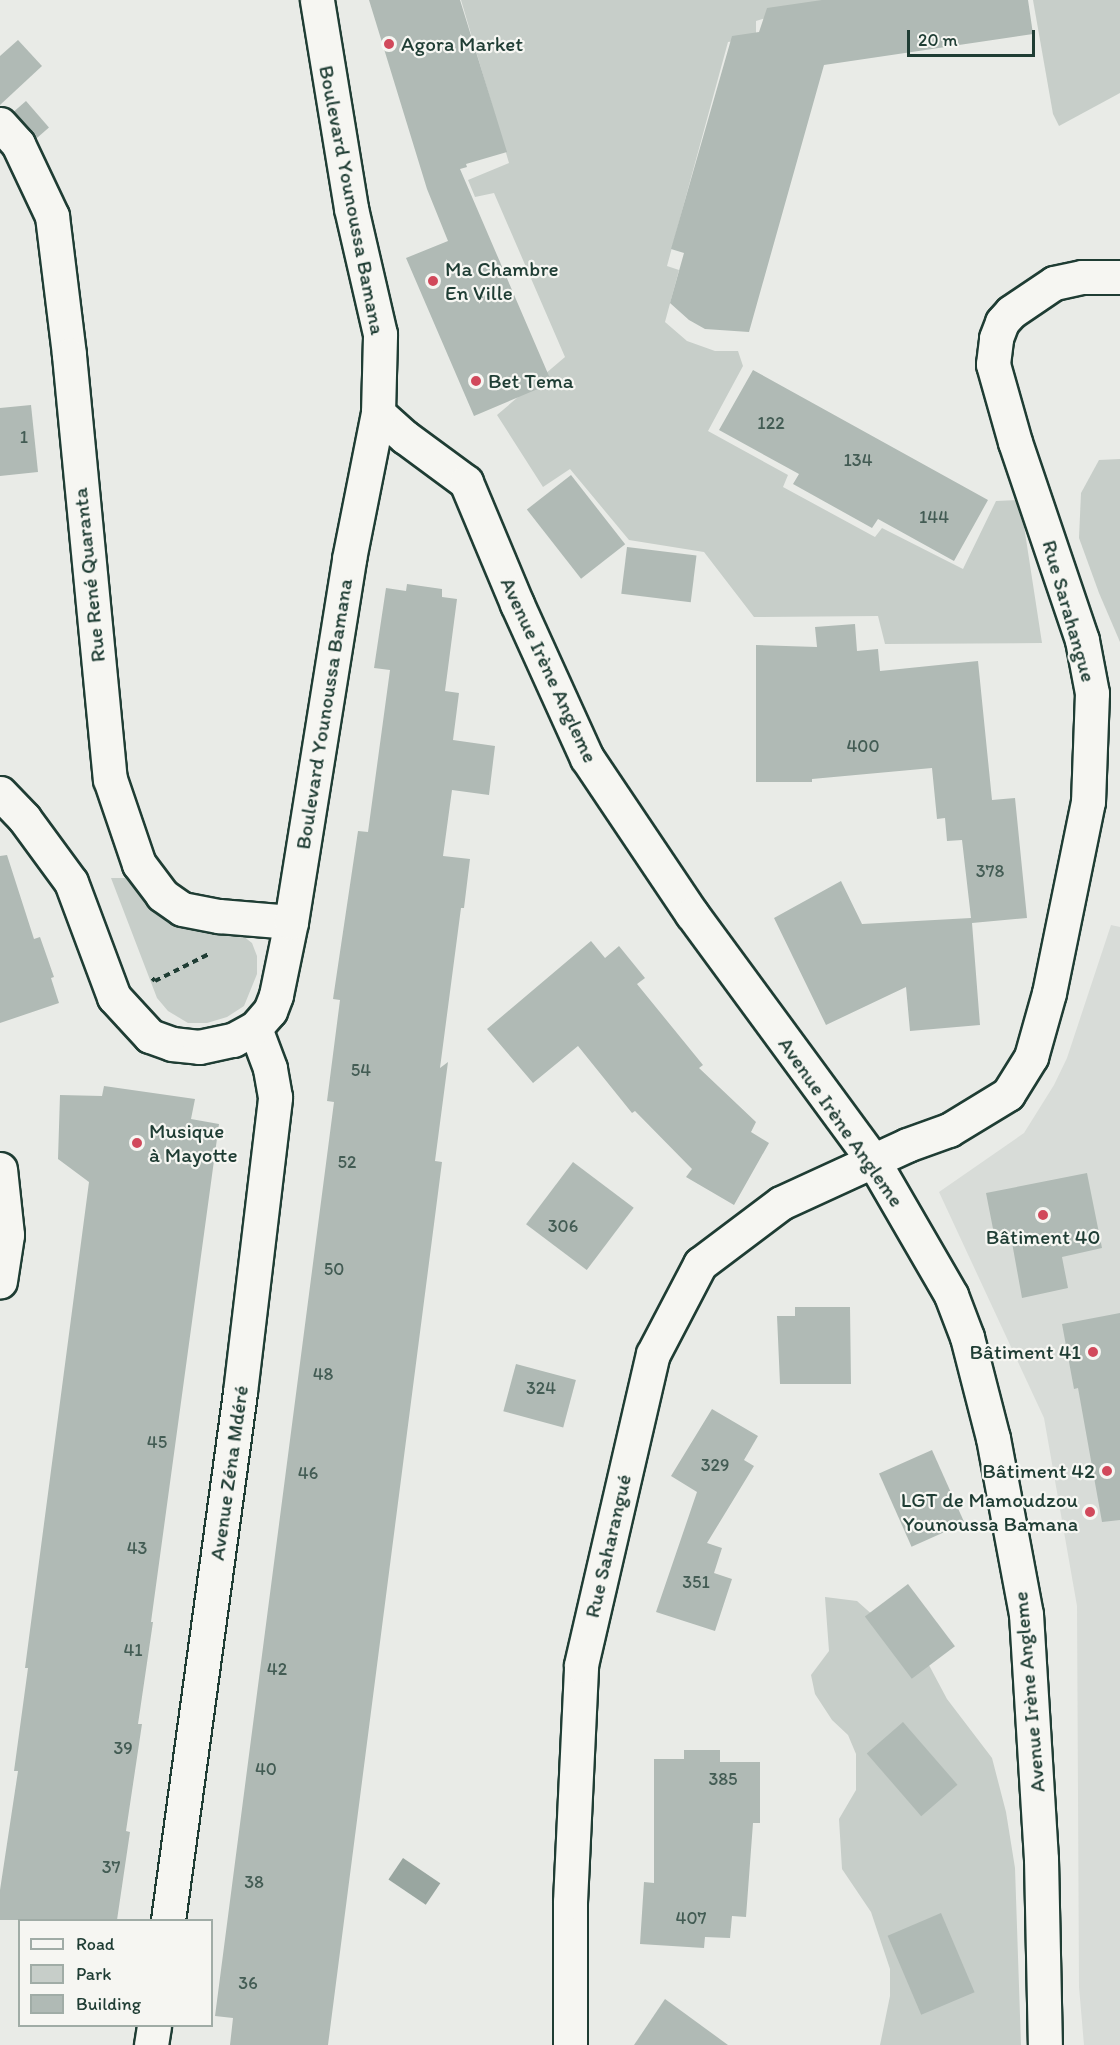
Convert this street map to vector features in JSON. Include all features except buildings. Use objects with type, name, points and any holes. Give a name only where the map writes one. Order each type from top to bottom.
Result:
[{"type":"street","name":"Boulevard Younoussa Bamana","points":[[0,793],[24,818],[71,882],[89,925],[114,998],[150,1036],[172,1044],[199,1047],[233,1040],[255,1028],[270,1011],[276,995],[291,922],[349,559],[378,413],[380,334],[351,208],[317,0]]},
{"type":"street","name":"Rue René Quaranta","points":[[0,124],[18,144],[52,216],[69,354],[82,517],[110,779],[139,864],[162,895],[182,909],[219,916],[291,922]]},
{"type":"street","name":"Rue Sarahangue","points":[[874,1162],[907,1145],[949,1130],[1008,1094],[1031,1057],[1037,1036],[1088,802],[1092,693],[1082,640],[1015,442],[993,364],[996,338],[1002,322],[1011,312],[1054,283],[1082,277],[1120,277]]},
{"type":"street","name":"Avenue Irène Angleme","points":[[378,413],[405,437],[466,482],[513,594],[587,758],[692,914],[874,1162],[951,1295],[967,1338],[993,1438],[1026,1614],[1041,1859],[1045,2045]]},
{"type":"street","name":"Avenue Zéna Mdéré","points":[[168,1919],[240,1392],[275,1097],[270,1068],[255,1028]]},
{"type":"street","name":"Rue Saharangué","points":[[570,2045],[570,1902],[581,1665],[653,1354],[700,1264],[781,1203],[874,1162]]},
{"type":"street","points":[[0,1168],[7,1235],[0,1281]]},
{"type":"street","points":[[151,2045],[154,2027]]},
{"type":"path","points":[[106,978],[132,970],[155,981],[213,951]]},
{"type":"shaded area","name":"LGT de Mamoudzou Younoussa Bamana","points":[[1111,925],[1120,927],[1120,2045],[1084,2045],[1079,1987],[1077,1606],[1044,1418],[939,1192],[1024,1133],[1054,1085],[1067,1058]]},
{"type":"shaded area","points":[[403,1858],[440,1883],[426,1905],[388,1880]]},
{"type":"green space","points":[[461,0],[826,0],[756,21],[756,38],[728,42],[667,266],[679,270],[665,322],[687,341],[715,351],[738,351],[743,366],[708,431],[788,475],[783,487],[875,537],[882,528],[963,569],[996,501],[1020,500],[1042,643],[885,644],[878,616],[754,617],[704,552],[629,540],[570,469],[543,487],[497,415],[565,357],[494,193],[475,197],[468,180],[509,163]]},
{"type":"green space","points":[[1033,0],[1120,0],[1120,93],[1059,126],[1053,114]]},
{"type":"green space","points":[[1120,459],[1120,642],[1079,538],[1081,493],[1099,460]]},
{"type":"green space","points":[[111,878],[126,878],[149,906],[163,918],[178,925],[216,934],[243,936],[252,943],[257,956],[257,974],[244,1006],[227,1017],[207,1023],[188,1023],[168,1011],[157,998]]},
{"type":"green space","points":[[825,1597],[857,1601],[894,1634],[922,1652],[947,1699],[992,1758],[1006,1812],[1015,1868],[1021,2045],[880,2045],[890,1996],[890,1969],[871,1912],[842,1869],[839,1819],[856,1790],[856,1754],[848,1735],[832,1720],[815,1694],[811,1675],[829,1651]]},
{"type":"place","name":"Agora Market","points":[[389,44]]},
{"type":"place","name":"Ma Chambre En Ville","points":[[433,281]]},
{"type":"place","name":"Bet Tema","points":[[476,381]]},
{"type":"place","name":"Musique à Mayotte","points":[[137,1143]]},
{"type":"place","name":"Bâtiment 40","points":[[1043,1215]]},
{"type":"place","name":"Bâtiment 41","points":[[1093,1352]]},
{"type":"place","name":"Bâtiment 42","points":[[1107,1471]]},
{"type":"place","name":"LGT de Mamoudzou Younoussa Bamana","points":[[1090,1512]]}]
